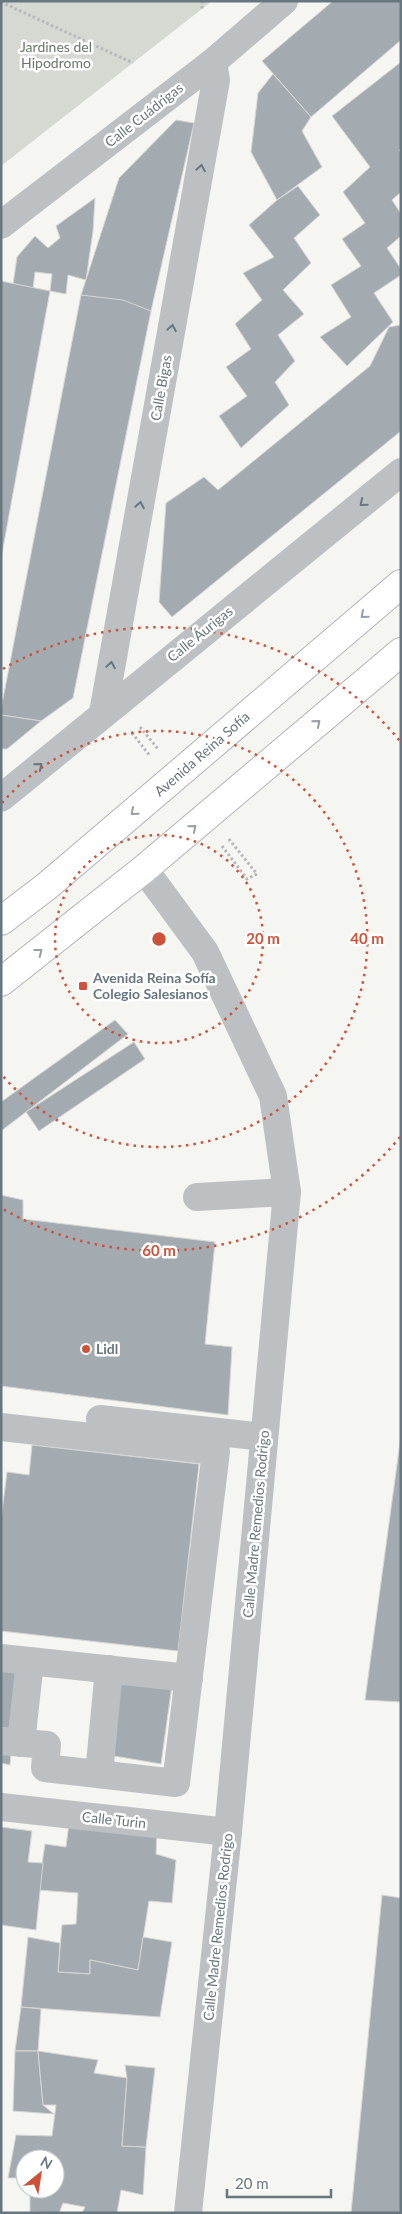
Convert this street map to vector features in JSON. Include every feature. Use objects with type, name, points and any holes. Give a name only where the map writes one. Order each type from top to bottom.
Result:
[{"type":"highway","name":"Avenida Reina Sofía","points":[[1,921],[48,886],[401,584]]},
{"type":"highway","points":[[1,982],[144,869],[401,652]]},
{"type":"street","name":"Calle Cuádrigas","points":[[1,225],[213,62],[284,1]]},
{"type":"street","name":"Calle Bigas","points":[[103,713],[216,80],[213,62]]},
{"type":"street","name":"Calle Áurigas","points":[[1,798],[401,472]]},
{"type":"street","name":"Calle Madre Remedios Rodrigo","points":[[144,869],[205,952],[273,1096],[287,1192],[228,1832],[188,2213]]},
{"type":"street","points":[[1,914],[48,886]]},
{"type":"street","points":[[197,1197],[287,1192]]},
{"type":"street","points":[[1,1409],[264,1437]]},
{"type":"street","points":[[1,1427],[216,1452],[176,1783],[45,1768],[47,1745],[11,1742],[30,1661]]},
{"type":"street","points":[[1,1658],[189,1678]]},
{"type":"street","points":[[99,1774],[109,1669]]},
{"type":"street","name":"Calle Turin","points":[[1,1808],[228,1832]]},
{"type":"path","points":[[202,1],[202,9]]},
{"type":"path","points":[[1,2],[133,63]]},
{"type":"path","points":[[135,722],[160,752]]},
{"type":"path","points":[[128,728],[144,749]]},
{"type":"path","points":[[228,837],[257,874],[247,878],[232,858]]},
{"type":"green space","name":"Jardines del Hipodromo","points":[[1,1],[212,1],[1,166]]},
{"type":"building","points":[[333,1],[401,1],[401,40],[311,117],[262,61]]},
{"type":"building","points":[[401,62],[401,148],[399,150],[401,153],[401,192],[392,200],[401,214],[401,236],[387,248],[401,269],[401,275],[374,293],[393,322],[347,366],[320,337],[351,317],[331,285],[361,266],[342,239],[365,223],[343,192],[370,167],[332,116]]},
{"type":"building","points":[[273,74],[311,117],[302,131],[322,167],[277,200],[251,152],[258,93]]},
{"type":"building","points":[[176,120],[194,123],[151,311],[81,295],[119,178]]},
{"type":"building","points":[[298,186],[320,215],[294,238],[311,263],[283,290],[304,314],[278,335],[295,361],[275,382],[289,405],[241,448],[219,416],[247,396],[226,367],[251,349],[235,324],[262,300],[243,273],[274,257],[249,225],[277,200]]},
{"type":"building","points":[[95,198],[93,231],[86,280],[68,275],[66,294],[50,291],[52,274],[35,272],[33,289],[13,284],[17,257],[35,236],[48,248],[60,238],[56,226]]},
{"type":"building","points":[[1,281],[50,291],[1,559]]},
{"type":"building","points":[[81,295],[123,300],[151,311],[73,698],[41,721],[1,715],[1,709]]},
{"type":"building","points":[[401,325],[401,431],[172,617],[159,602],[166,503],[204,477],[218,490],[370,366],[389,327]]},
{"type":"building","points":[[1,715],[41,721],[7,749],[1,749]]},
{"type":"building","points":[[115,1020],[128,1034],[1,1131],[1,1102]]},
{"type":"building","points":[[134,1042],[145,1059],[39,1131],[26,1112]]},
{"type":"building","points":[[1,1195],[23,1200],[23,1219],[215,1242],[205,1344],[232,1347],[228,1415],[1,1386]]},
{"type":"building","points":[[401,1435],[401,1702],[365,1700]]},
{"type":"building","points":[[32,1445],[199,1464],[178,1651],[1,1631],[1,1520],[7,1472],[29,1475]]},
{"type":"building","points":[[1,1665],[17,1667],[11,1729],[1,1727]]},
{"type":"building","points":[[118,1679],[172,1685],[161,1764],[114,1756]]},
{"type":"building","points":[[1,1753],[11,1754],[10,1765],[1,1763]]},
{"type":"building","points":[[69,1823],[157,1831],[156,1854],[176,1860],[172,1903],[149,1901],[138,1970],[90,1960],[90,1974],[58,1972],[62,1925],[76,1924],[78,1893],[38,1890],[45,1844],[66,1847]]},
{"type":"building","points":[[1,1827],[32,1831],[28,1862],[43,1863],[36,1930],[1,1925]]},
{"type":"building","points":[[382,1895],[401,1898],[401,2213],[351,2213]]},
{"type":"building","points":[[28,1937],[60,1943],[58,1972],[90,1974],[90,1960],[138,1970],[143,1937],[172,1942],[160,2017],[21,2007]]},
{"type":"building","points":[[21,2007],[41,2009],[38,2051],[15,2051]]},
{"type":"building","points":[[15,2051],[38,2051],[43,2105],[54,2114],[13,2111]]},
{"type":"building","points":[[38,2051],[98,2060],[94,2073],[127,2078],[122,2146],[146,2147],[143,2195],[121,2190],[117,2213],[82,2213],[85,2207],[63,2203],[59,2213],[30,2212],[30,2199],[65,2199],[65,2149],[15,2149],[15,2178],[8,2178],[16,2135],[52,2136],[56,2105],[43,2105]]},
{"type":"building","points":[[125,2065],[155,2068],[146,2147],[122,2146],[127,2078]]},
{"type":"place","name":"Avenida Reina Sofía Colegio Salesianos","points":[[83,986]]},
{"type":"place","name":"Lidl","points":[[86,1349]]}]
